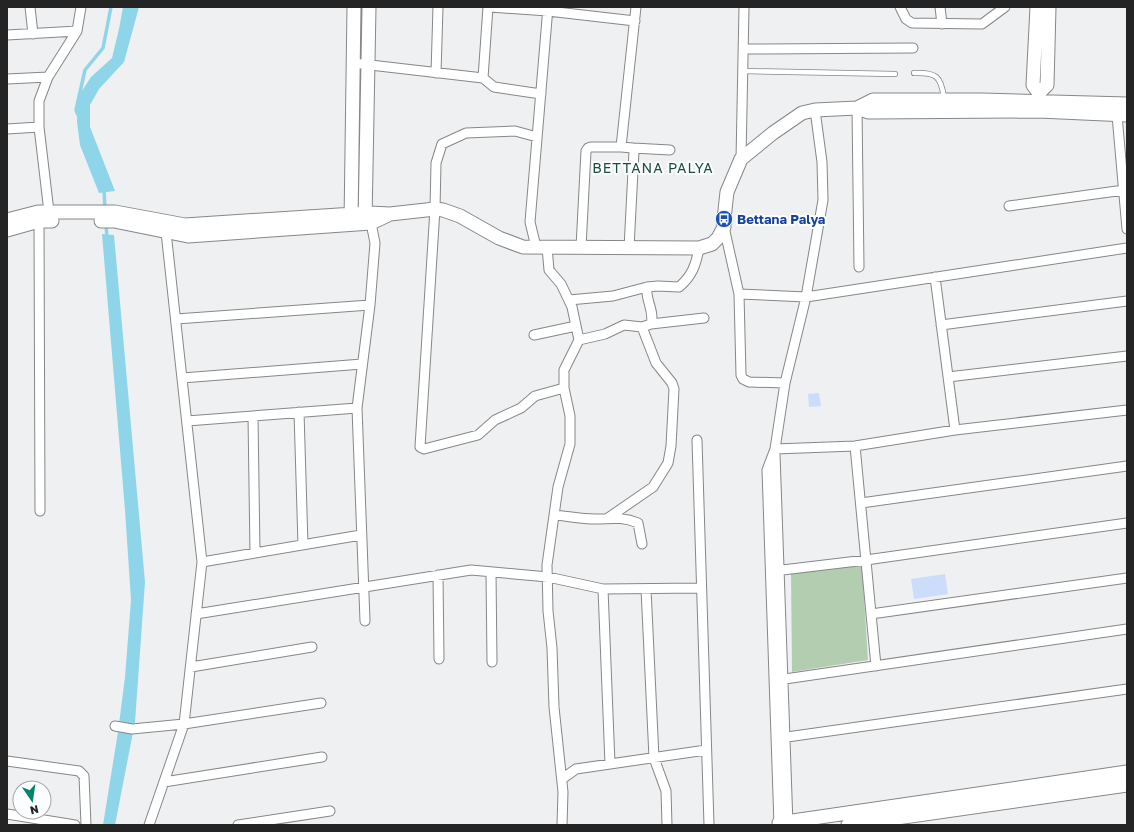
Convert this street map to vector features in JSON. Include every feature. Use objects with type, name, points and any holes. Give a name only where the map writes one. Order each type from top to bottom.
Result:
[{"type":"street","points":[[30,7],[33,34]]},
{"type":"street","points":[[40,511],[44,217],[38,127],[39,101],[48,76],[76,31],[81,7]]},
{"type":"street","points":[[351,219],[354,7]]},
{"type":"street","points":[[365,621],[357,408],[370,305],[375,243],[367,220],[369,7]]},
{"type":"street","points":[[436,73],[438,7]]},
{"type":"street","points":[[483,78],[489,7],[548,9],[635,21]]},
{"type":"street","points":[[621,146],[636,7]]},
{"type":"street","points":[[744,7],[741,159],[727,192],[724,227],[739,294],[743,379],[749,382],[785,383]]},
{"type":"street","points":[[900,7],[906,19],[912,23],[942,24],[982,24],[1005,7]]},
{"type":"street","points":[[940,7],[942,24]]},
{"type":"street","points":[[1037,7],[1033,85],[1039,102]]},
{"type":"street","points":[[1039,102],[1047,85],[1049,7]]},
{"type":"street","points":[[548,9],[530,222],[542,247],[549,270],[561,284],[572,307],[579,340],[564,370],[564,388],[570,416],[570,444],[558,487],[547,566],[548,612],[552,648],[554,707],[563,792],[562,825]]},
{"type":"street","points":[[7,35],[76,31]]},
{"type":"street","points":[[744,49],[913,48]]},
{"type":"street","points":[[353,63],[483,78],[494,87],[540,94]]},
{"type":"street","points":[[7,79],[48,76]]},
{"type":"street","points":[[857,108],[873,100],[1127,104]]},
{"type":"street","points":[[741,159],[773,133],[802,113],[815,110],[857,108],[868,112],[1039,102],[1122,115],[1124,190],[1127,230]]},
{"type":"street","points":[[857,108],[859,267]]},
{"type":"street","points":[[815,110],[822,162],[823,200],[806,297],[785,383],[775,448],[775,571],[783,824],[913,815],[1127,772]]},
{"type":"street","points":[[7,129],[38,127]]},
{"type":"street","points":[[537,137],[515,132],[466,133],[442,144],[436,163],[435,209],[420,447],[424,450],[478,435],[495,420],[521,408],[535,396],[564,388]]},
{"type":"street","points":[[581,247],[586,151],[588,148],[621,146],[670,150]]},
{"type":"street","points":[[629,248],[633,148]]},
{"type":"street","points":[[1009,206],[1124,190]]},
{"type":"street","points":[[7,230],[44,217],[114,217],[184,230],[188,236],[351,219],[367,220],[390,214],[435,209],[460,216],[499,238],[523,247],[699,248],[712,244],[718,238],[724,227]]},
{"type":"street","points":[[7,220],[38,212],[44,217]]},
{"type":"street","points":[[114,217],[166,232],[184,230]]},
{"type":"street","points":[[149,825],[184,724],[202,562],[166,232]]},
{"type":"street","points":[[569,300],[613,296],[658,286],[679,287],[688,279],[699,248]]},
{"type":"street","points":[[739,294],[806,297],[1127,248]]},
{"type":"street","points":[[935,277],[954,430]]},
{"type":"street","points":[[647,288],[646,293],[653,318],[651,324]]},
{"type":"street","points":[[941,325],[1127,300]]},
{"type":"street","points":[[176,319],[370,305]]},
{"type":"street","points":[[579,340],[606,334],[624,325],[642,327],[651,324],[704,318]]},
{"type":"street","points":[[534,335],[576,326]]},
{"type":"street","points":[[608,518],[653,488],[668,463],[671,446],[674,389],[672,383],[656,363],[642,327]]},
{"type":"street","points":[[948,377],[1127,356]]},
{"type":"street","points":[[182,378],[362,364]]},
{"type":"street","points":[[187,421],[357,408]]},
{"type":"street","points":[[775,448],[856,446],[954,430],[1127,410]]},
{"type":"street","points":[[299,412],[303,545]]},
{"type":"street","points":[[253,416],[255,553]]},
{"type":"street","points":[[697,440],[709,825]]},
{"type":"street","points":[[856,446],[876,666]]},
{"type":"street","points":[[775,448],[767,470],[775,571]]},
{"type":"street","points":[[861,503],[1127,466]]},
{"type":"street","points":[[554,515],[595,519],[618,518],[630,520],[638,523],[642,544]]},
{"type":"street","points":[[775,571],[866,560],[1127,523]]},
{"type":"street","points":[[202,562],[361,535]]},
{"type":"street","points":[[196,614],[471,570],[548,578],[603,589],[701,588]]},
{"type":"street","points":[[491,572],[492,662]]},
{"type":"street","points":[[438,575],[439,659]]},
{"type":"street","points":[[871,614],[1127,578]]},
{"type":"street","points":[[603,589],[610,764]]},
{"type":"street","points":[[646,589],[654,758],[666,791],[666,825]]},
{"type":"street","points":[[778,680],[1127,629]]},
{"type":"street","points":[[191,667],[312,647]]},
{"type":"street","points":[[780,738],[1127,689]]},
{"type":"street","points":[[115,726],[132,729],[184,724],[320,703]]},
{"type":"street","points":[[562,779],[576,769],[706,750]]},
{"type":"street","points":[[164,782],[322,756]]},
{"type":"street","points":[[7,761],[80,771],[84,776],[86,825]]},
{"type":"street","points":[[848,825],[1127,785]]},
{"type":"street","points":[[238,825],[330,812]]},
{"type":"street","points":[[7,814],[75,825]]},
{"type":"lane","points":[[742,71],[895,74]]},
{"type":"lane","points":[[914,73],[928,72],[937,77],[942,86],[944,100]]},
{"type":"green space","points":[[862,564],[868,660],[792,672],[791,572]]},
{"type":"water","points":[[123,7],[139,7],[124,62],[99,89],[90,105],[90,127],[115,191],[99,193],[80,145],[77,122],[78,97],[91,77],[112,58]]},
{"type":"water","points":[[102,234],[114,235],[145,582],[135,722],[115,825],[103,825],[125,677],[131,600]]},
{"type":"building","points":[[819,393],[821,406],[809,407],[808,394]]},
{"type":"building","points":[[945,574],[948,594],[914,599],[911,579]]},
{"type":"waterway","points":[[79,117],[76,110],[85,70],[103,48],[111,7]]},
{"type":"waterway","points":[[104,189],[105,209]]},
{"type":"waterway","points":[[106,223],[107,239]]},
{"type":"place","name":"Bettana Palya","points":[[724,219]]},
{"type":"district","name":"BETTANA PALYA","points":[[653,168]]}]
